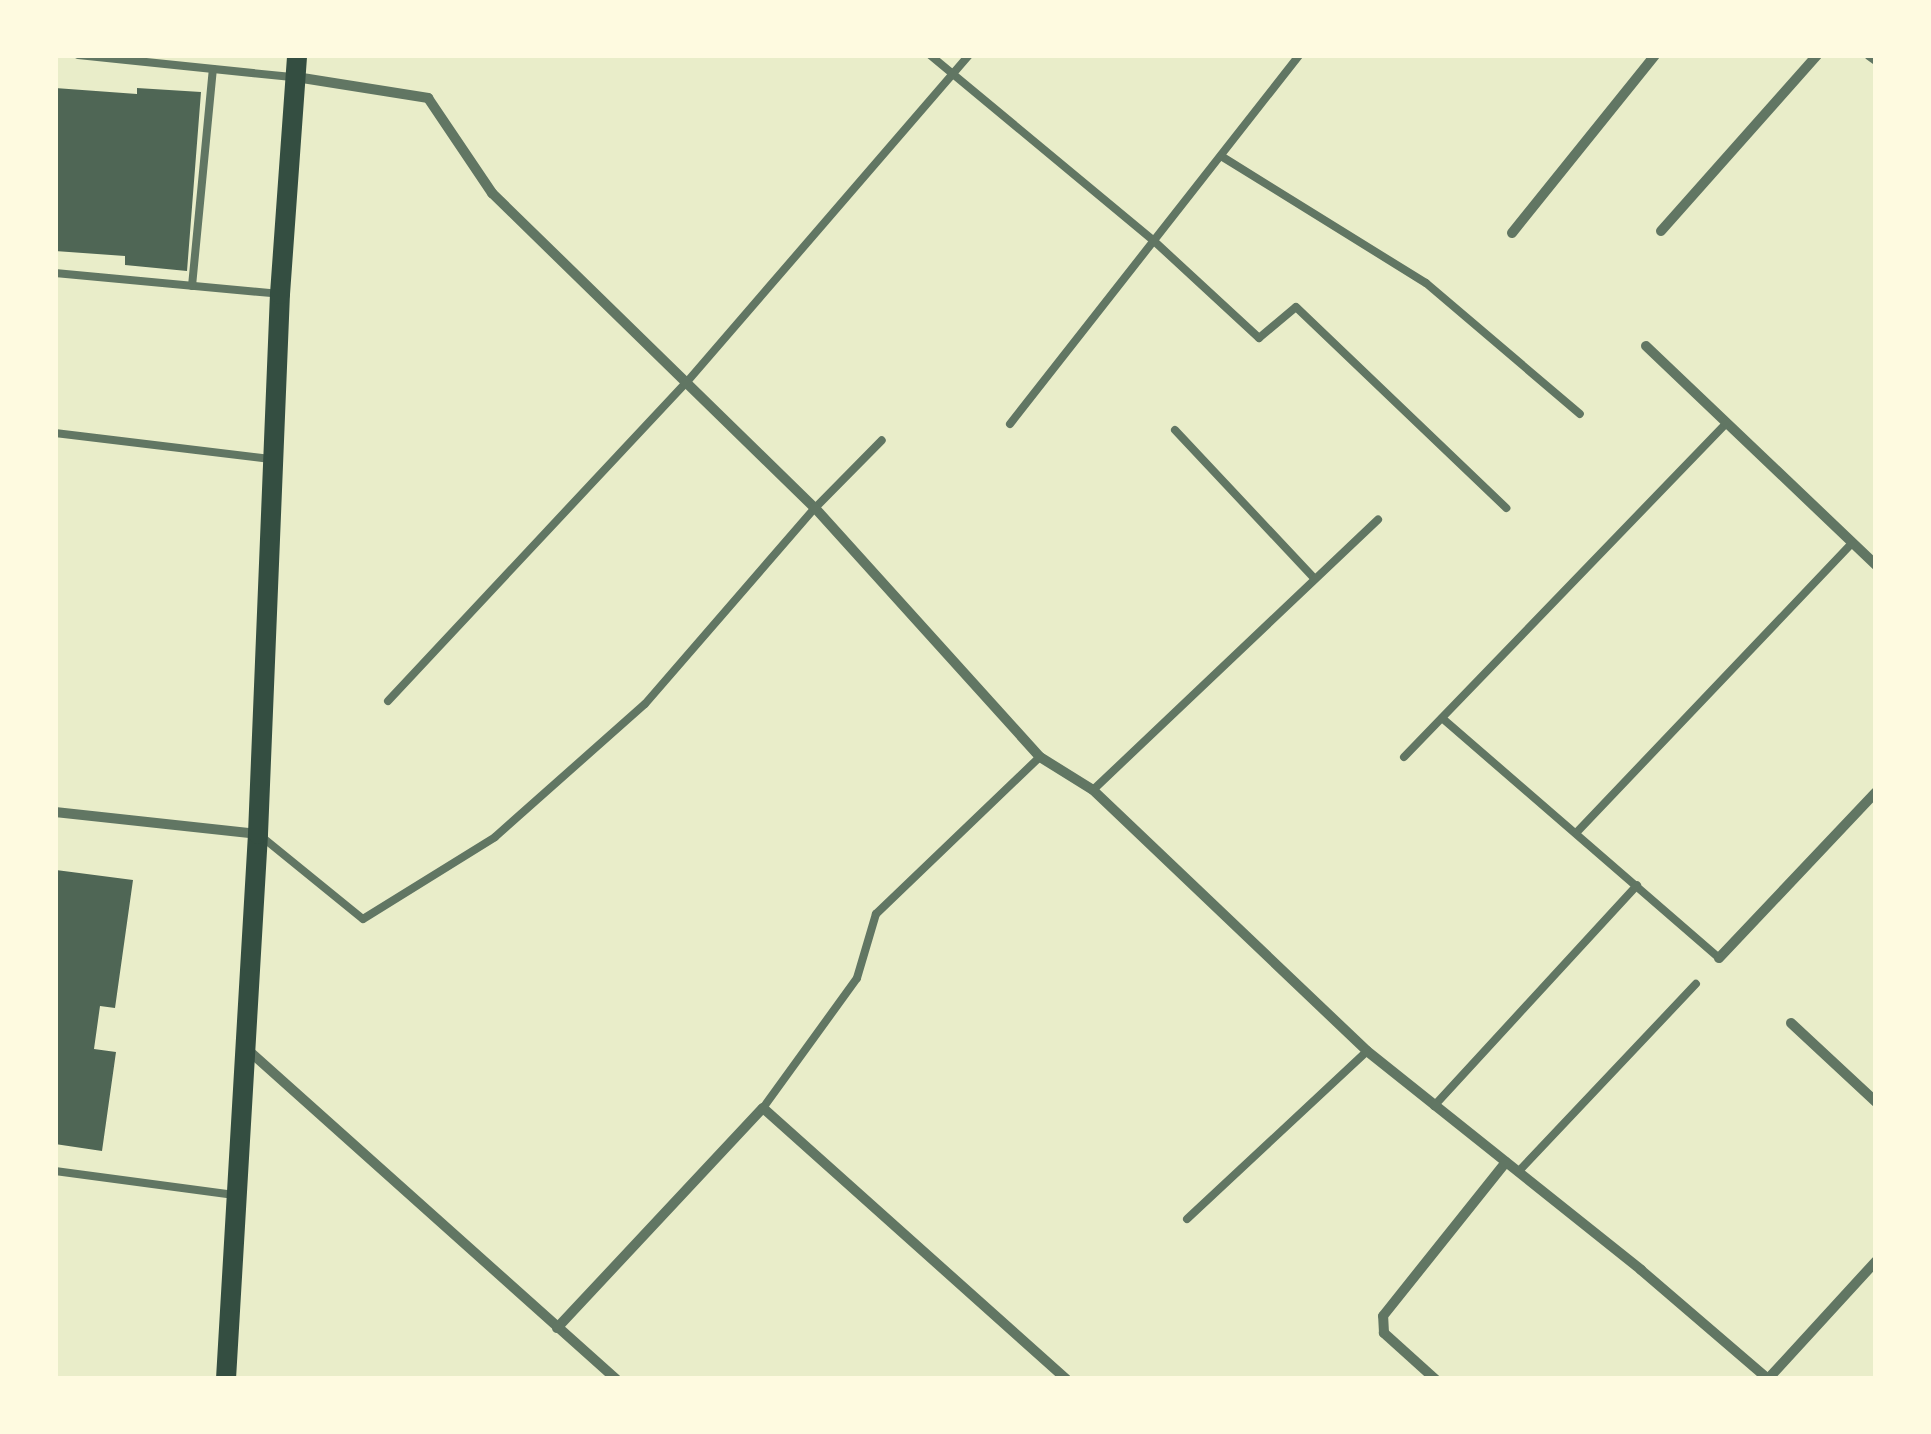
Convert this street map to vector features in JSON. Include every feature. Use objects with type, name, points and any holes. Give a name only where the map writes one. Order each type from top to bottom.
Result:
[{"type":"main road","points":[[226,1379],[258,834],[280,294],[298,55]]},
{"type":"street","points":[[1512,233],[1654,55]]},
{"type":"street","points":[[1661,232],[1817,55]]},
{"type":"street","points":[[1868,55],[1876,60]]},
{"type":"street","points":[[296,77],[428,98],[492,193],[815,508],[1040,756],[1092,790],[1367,1051],[1768,1379],[1876,1262]]},
{"type":"street","points":[[1646,346],[1876,564]]},
{"type":"street","points":[[1719,958],[1876,792]]},
{"type":"street","points":[[55,812],[258,834]]},
{"type":"street","points":[[1792,1022],[1876,1102]]},
{"type":"street","points":[[247,1049],[616,1379]]},
{"type":"street","points":[[557,1328],[763,1108],[1066,1379]]},
{"type":"street","points":[[1435,1379],[1384,1333],[1383,1316],[1506,1162]]},
{"type":"lane","points":[[78,55],[296,77]]},
{"type":"lane","points":[[930,55],[1154,242],[1259,338],[1296,307],[1506,508]]},
{"type":"lane","points":[[388,701],[686,384],[969,55]]},
{"type":"lane","points":[[1010,424],[1298,55]]},
{"type":"lane","points":[[192,286],[214,69]]},
{"type":"lane","points":[[1220,156],[1426,283],[1580,414]]},
{"type":"lane","points":[[55,274],[280,294]]},
{"type":"lane","points":[[1404,757],[1728,424]]},
{"type":"lane","points":[[1175,430],[1315,579]]},
{"type":"lane","points":[[55,433],[275,460]]},
{"type":"lane","points":[[258,834],[363,919],[495,837],[645,704],[815,508],[882,440]]},
{"type":"lane","points":[[1092,790],[1378,520]]},
{"type":"lane","points":[[1578,832],[1853,542]]},
{"type":"lane","points":[[1442,718],[1719,958]]},
{"type":"lane","points":[[763,1108],[856,978],[876,914],[1040,756]]},
{"type":"lane","points":[[1434,1106],[1638,886]]},
{"type":"lane","points":[[1518,1172],[1696,984]]},
{"type":"lane","points":[[1187,1219],[1367,1051]]},
{"type":"lane","points":[[55,1171],[236,1195]]},
{"type":"building","points":[[55,88],[137,94],[137,88],[201,92],[187,271],[125,265],[125,256],[55,251]]},
{"type":"building","points":[[56,870],[133,880],[115,1008],[100,1006],[94,1049],[116,1052],[102,1151],[55,1144]]}]
